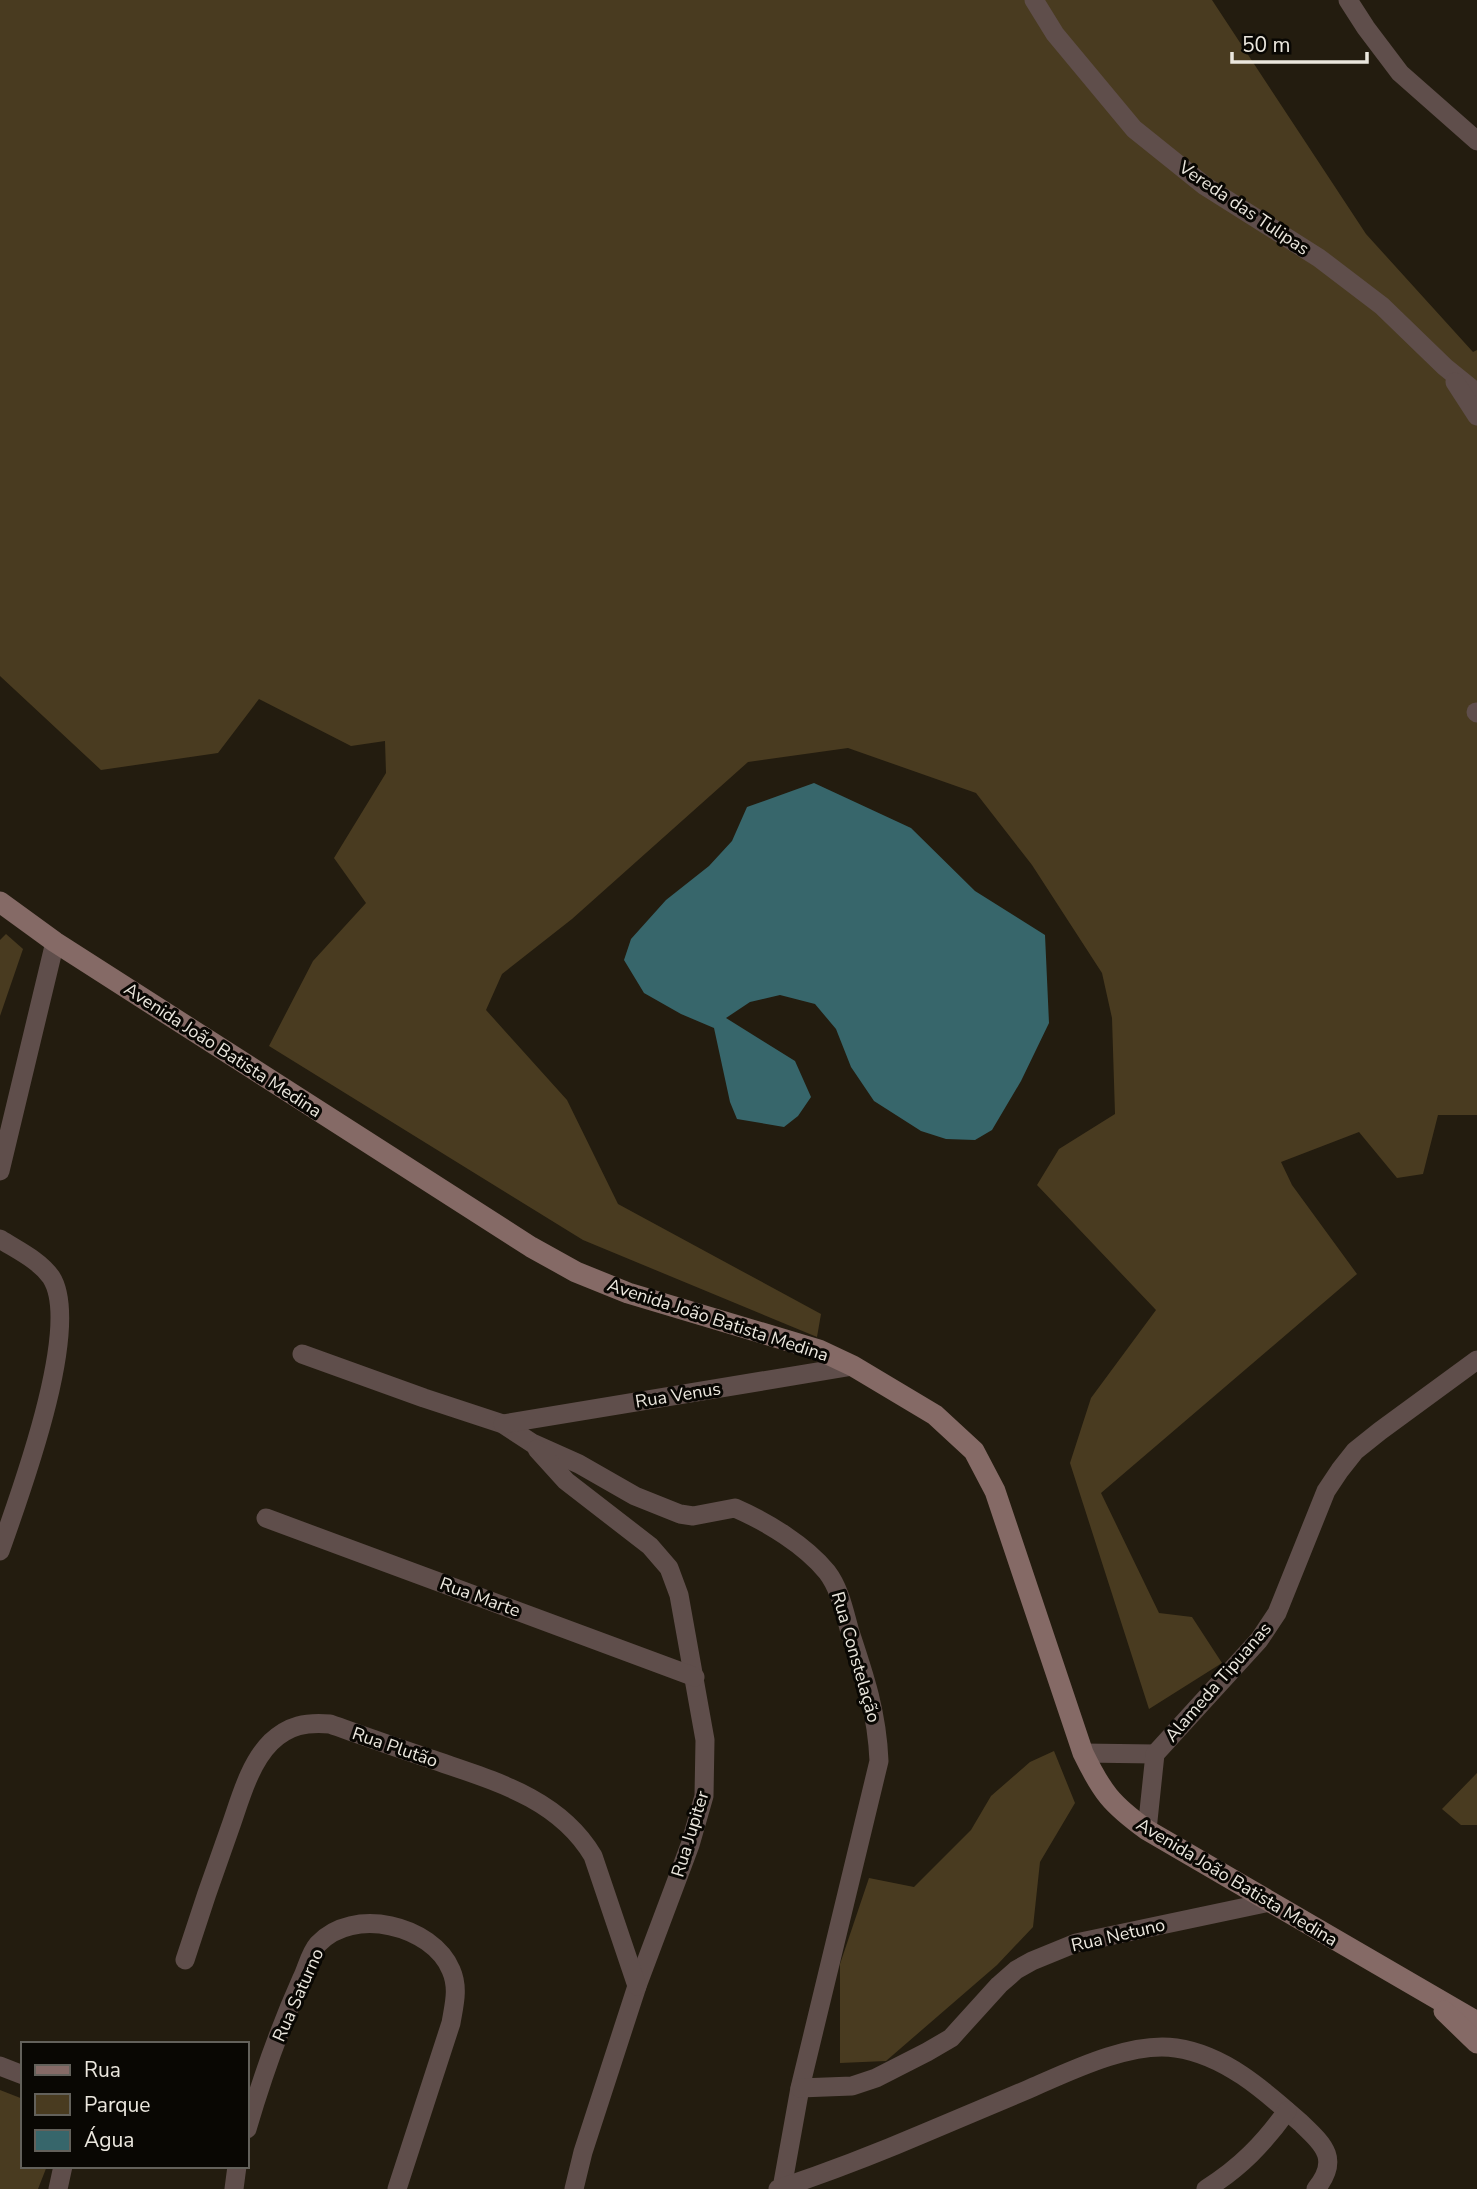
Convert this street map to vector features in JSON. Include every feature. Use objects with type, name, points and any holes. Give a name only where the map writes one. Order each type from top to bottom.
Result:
[{"type":"main road","name":"Avenida João Batista Medina","points":[[0,902],[55,942],[531,1247],[576,1272],[628,1293],[819,1350],[853,1366],[935,1415],[974,1451],[995,1491],[1083,1753],[1100,1787],[1121,1811],[1147,1830],[1477,2022]]},
{"type":"main road","name":"Avenida João Batista Medina","points":[[1431,1997],[1477,2043]]},
{"type":"street","name":"Vereda das Tulipas","points":[[1034,0],[1055,34],[1134,129],[1205,186],[1319,258],[1382,306],[1445,367],[1477,393]]},
{"type":"street","points":[[1348,0],[1399,74],[1477,141]]},
{"type":"street","points":[[1445,367],[1477,416]]},
{"type":"street","points":[[0,1171],[55,942]]},
{"type":"street","points":[[0,1239],[38,1264],[52,1279],[59,1303],[58,1344],[53,1378],[20,1496],[0,1552]]},
{"type":"street","name":"Rua Constelação","points":[[302,1354],[503,1424],[532,1443],[579,1464],[635,1496],[680,1514],[693,1516],[735,1508],[749,1514],[813,1558],[836,1586],[871,1697],[877,1723],[879,1761],[800,2088],[780,2188]]},
{"type":"street","name":"Alameda Tipuanas","points":[[1147,1830],[1155,1754],[1259,1640],[1277,1613],[1326,1491],[1340,1470],[1355,1451],[1477,1360]]},
{"type":"street","name":"Rua Venus","points":[[503,1424],[853,1366]]},
{"type":"street","name":"Rua Jupiter","points":[[532,1443],[566,1481],[650,1546],[668,1568],[679,1595],[705,1740],[704,1796],[690,1845],[637,1986],[576,2174],[574,2189]]},
{"type":"street","name":"Rua Marte","points":[[266,1518],[695,1677]]},
{"type":"street","name":"Rua Plutão","points":[[184,1960],[244,1787],[260,1755],[283,1732],[298,1725],[314,1723],[330,1724],[518,1790],[565,1821],[584,1841],[593,1856],[637,1986]]},
{"type":"street","points":[[1083,1753],[1155,1754]]},
{"type":"street","name":"Rua Netuno","points":[[800,2088],[852,2087],[927,2052],[951,2038],[1016,1970],[1076,1943],[1270,1902]]},
{"type":"street","name":"Rua Saturno","points":[[248,2126],[276,2043],[317,1945],[351,1926],[384,1926],[407,1932],[425,1940],[444,1957],[451,1969],[456,1990],[451,2023],[397,2189]]},
{"type":"street","name":"Rua Constelação","points":[[780,2188],[870,2157],[1087,2064],[1133,2050],[1173,2047],[1203,2053],[1229,2066],[1287,2111],[1321,2142],[1328,2155],[1328,2167],[1316,2189]]},
{"type":"street","points":[[0,2066],[21,2074]]},
{"type":"street","points":[[1206,2189],[1243,2164],[1264,2142],[1287,2111]]},
{"type":"street","points":[[58,2189],[63,2168]]},
{"type":"street","points":[[233,2189],[237,2168]]},
{"type":"green space","points":[[0,0],[1212,0],[1366,234],[1473,352],[1477,350],[1477,1115],[1438,1115],[1423,1174],[1397,1178],[1359,1132],[1281,1162],[1292,1185],[1357,1274],[1101,1493],[1159,1613],[1192,1617],[1222,1663],[1149,1709],[1070,1463],[1091,1398],[1156,1310],[1037,1185],[1059,1149],[1115,1114],[1112,1018],[1102,973],[1032,865],[976,793],[848,748],[748,762],[572,919],[502,974],[486,1010],[567,1100],[618,1204],[821,1314],[817,1337],[583,1240],[269,1046],[313,961],[366,903],[334,858],[386,773],[385,741],[351,746],[259,699],[218,753],[101,770],[0,676]]},
{"type":"green space","points":[[6,934],[23,949],[0,1016],[0,940]]},
{"type":"green space","points":[[1054,1751],[1075,1803],[1040,1862],[1033,1927],[997,1965],[886,2061],[840,2063],[840,1964],[869,1878],[914,1887],[971,1830],[991,1796],[1030,1762]]},
{"type":"green space","points":[[1477,1773],[1477,1825],[1461,1825],[1442,1809]]},
{"type":"green space","points":[[0,2090],[21,2098],[21,2168],[46,2168],[38,2189],[0,2189]]},
{"type":"water","points":[[814,783],[911,828],[975,891],[1045,935],[1049,1023],[1021,1081],[992,1130],[975,1140],[946,1139],[921,1131],[874,1101],[851,1067],[836,1029],[815,1004],[780,995],[750,1002],[726,1018],[795,1061],[811,1097],[798,1116],[784,1127],[737,1119],[730,1102],[714,1028],[681,1014],[644,993],[624,960],[631,939],[666,900],[709,866],[732,841],[747,807]]}]
